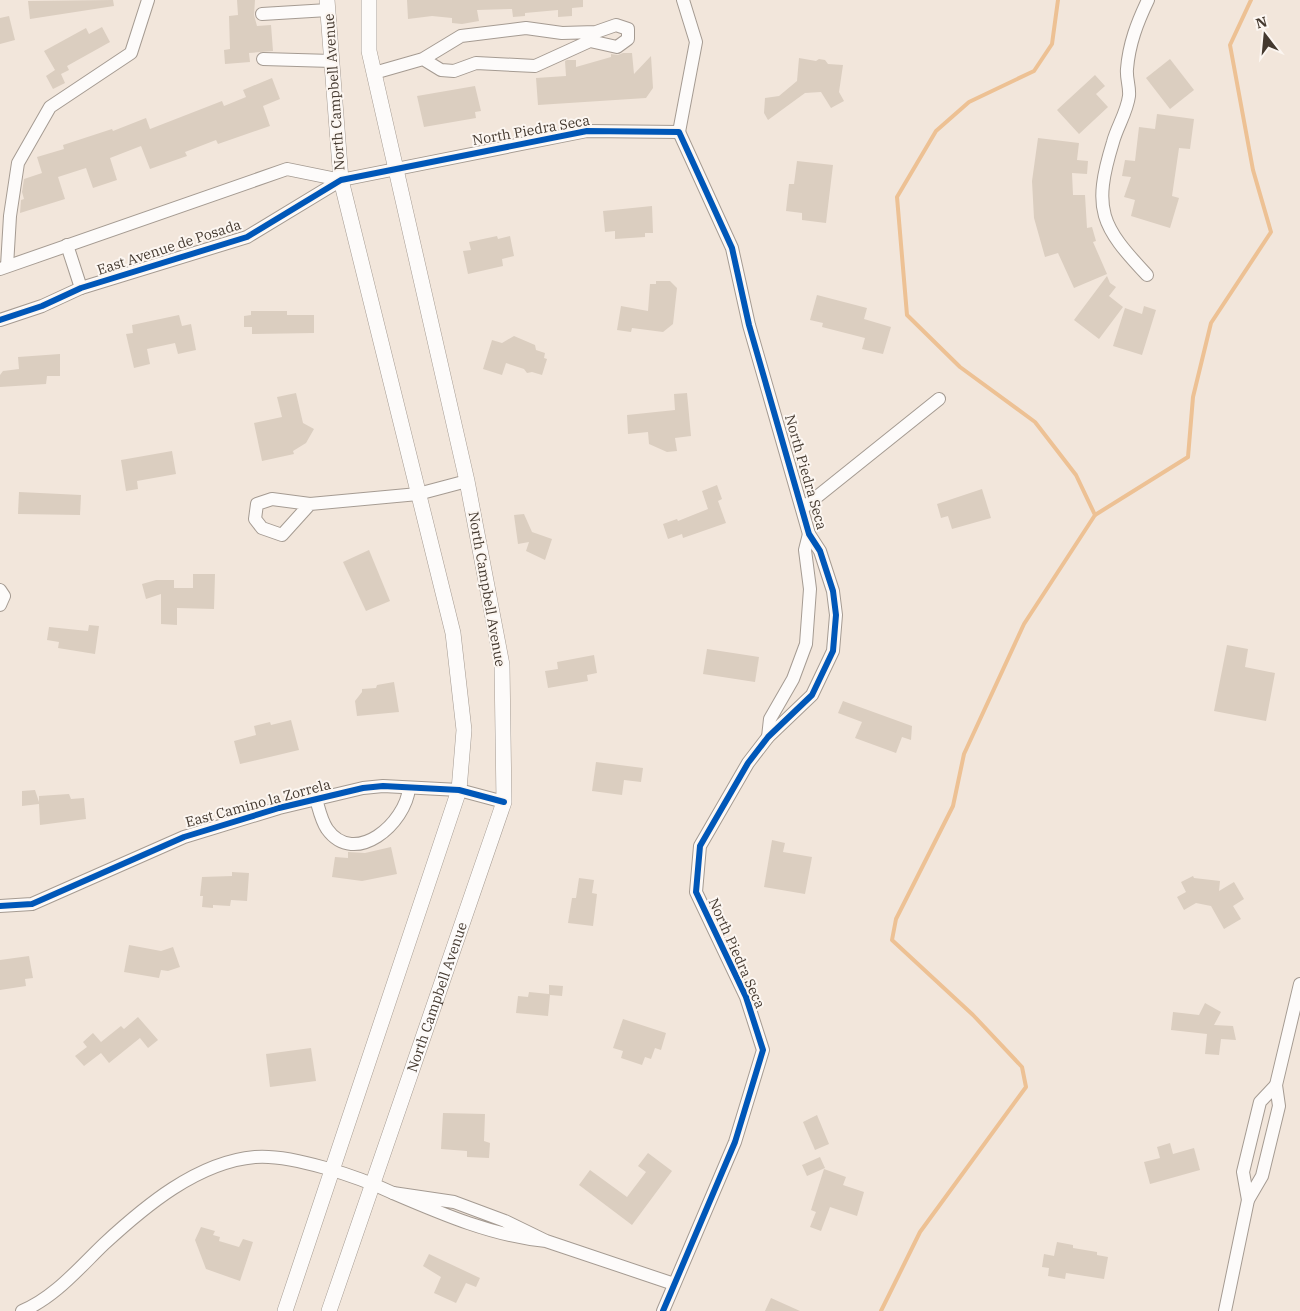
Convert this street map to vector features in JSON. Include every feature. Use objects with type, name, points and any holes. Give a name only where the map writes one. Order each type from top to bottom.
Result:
[{"type":"main road","name":"North Campbell Avenue","points":[[329,1311],[504,802],[502,665],[467,482],[369,51],[369,0]]},
{"type":"main road","name":"North Campbell Avenue","points":[[285,1311],[459,790],[464,730],[453,633],[341,180],[328,5]]},
{"type":"street","points":[[4,267],[18,163],[50,107],[131,53],[148,0]]},
{"type":"street","points":[[679,132],[696,42],[683,0]]},
{"type":"street","points":[[1147,275],[1116,239],[1108,226],[1101,204],[1111,150],[1129,95],[1127,71],[1130,45],[1148,0]]},
{"type":"street","points":[[262,14],[328,5]]},
{"type":"street","points":[[374,73],[424,60],[461,36],[526,28],[562,33],[596,32],[616,25],[628,29],[628,39],[617,47],[590,41],[535,66],[476,63],[454,71],[441,70],[424,60]]},
{"type":"street","points":[[264,59],[332,61]]},
{"type":"street","name":"North Piedra Seca","points":[[396,168],[586,132],[679,132],[732,248],[749,325],[809,534],[820,551],[833,591],[836,615],[832,651],[812,695],[768,737],[748,763],[700,846],[696,892],[746,996],[763,1050],[735,1142],[663,1311]]},
{"type":"street","name":"East Avenue de Posada","points":[[0,320],[42,306],[81,288],[247,236],[341,180],[396,168]]},
{"type":"street","name":"East Avenue de Posada","points":[[4,267],[287,169],[341,180]]},
{"type":"street","points":[[67,245],[81,288]]},
{"type":"street","points":[[803,508],[939,399]]},
{"type":"street","points":[[310,504],[418,494],[467,482]]},
{"type":"street","name":"North Piedra Seca","points":[[768,737],[770,719],[793,679],[806,644],[810,589],[806,550],[809,534]]},
{"type":"street","points":[[0,590],[4,596],[0,605]]},
{"type":"street","name":"East Camino la Zorrela","points":[[0,906],[32,904],[184,836],[316,799],[363,788],[459,790],[504,802]]},
{"type":"street","points":[[316,799],[327,829],[336,838],[349,843],[360,843],[377,838],[386,831],[405,805],[409,788]]},
{"type":"street","points":[[1225,1311],[1248,1200],[1262,1176],[1279,1106],[1276,1085],[1300,984]]},
{"type":"street","points":[[1248,1200],[1243,1172],[1260,1102],[1276,1085]]},
{"type":"street","points":[[22,1311],[55,1290],[141,1210],[200,1175],[240,1160],[269,1156],[374,1184],[393,1193],[454,1202],[505,1221],[546,1242],[674,1284]]},
{"type":"building","points":[[113,0],[114,6],[30,19],[28,1]]},
{"type":"building","points":[[237,0],[255,0],[254,15],[257,26],[271,25],[273,51],[249,53],[250,62],[225,64],[224,50],[230,49],[229,16],[238,15]]},
{"type":"building","points":[[407,0],[583,0],[583,7],[572,8],[572,16],[558,17],[558,10],[525,13],[525,16],[513,17],[512,9],[477,10],[479,21],[462,24],[452,23],[452,18],[432,16],[408,19]]},
{"type":"building","points":[[9,16],[15,40],[0,44],[0,18]]},
{"type":"building","points":[[102,27],[110,42],[67,66],[69,70],[61,74],[65,83],[53,89],[46,76],[55,70],[44,51],[86,28],[89,34]]},
{"type":"building","points":[[632,53],[634,74],[651,56],[653,88],[646,98],[538,105],[536,78],[566,76],[565,61],[567,60],[576,60],[576,67],[611,57],[611,54],[618,55]]},
{"type":"building","points":[[799,58],[816,61],[819,59],[825,60],[828,64],[843,65],[839,92],[844,101],[831,108],[821,92],[805,93],[768,120],[764,113],[765,98],[779,96],[797,81]]},
{"type":"building","points":[[1170,59],[1194,90],[1170,109],[1146,78]]},
{"type":"building","points":[[1095,75],[1105,86],[1096,94],[1108,107],[1079,134],[1057,110]]},
{"type":"building","points":[[272,78],[280,99],[263,106],[270,126],[218,144],[216,140],[185,152],[187,156],[150,169],[141,146],[110,158],[117,180],[93,188],[86,168],[58,177],[65,199],[20,213],[21,200],[24,199],[22,192],[24,179],[42,173],[37,157],[64,149],[63,145],[112,129],[113,131],[146,118],[150,129],[222,101],[224,106],[246,97],[243,90]]},
{"type":"building","points":[[475,86],[481,111],[475,112],[476,118],[424,127],[417,96]]},
{"type":"building","points":[[1157,114],[1194,119],[1190,149],[1179,148],[1172,196],[1179,198],[1170,228],[1131,216],[1135,200],[1124,197],[1131,177],[1122,176],[1125,160],[1135,161],[1139,127],[1155,129]]},
{"type":"building","points":[[1038,138],[1079,143],[1077,160],[1088,161],[1087,174],[1072,173],[1073,195],[1085,195],[1087,228],[1092,227],[1096,241],[1093,242],[1107,274],[1074,288],[1058,253],[1045,257],[1034,218],[1032,181]]},
{"type":"building","points":[[797,161],[833,165],[826,223],[802,220],[802,213],[786,211],[789,184],[794,184]]},
{"type":"building","points":[[652,206],[653,233],[645,233],[645,237],[615,239],[615,231],[605,232],[603,211]]},
{"type":"building","points":[[497,236],[498,239],[510,236],[514,256],[502,259],[503,266],[468,274],[463,251],[471,250],[469,242]]},
{"type":"building","points":[[1107,276],[1110,283],[1116,287],[1109,296],[1123,307],[1099,339],[1074,320]]},
{"type":"building","points":[[656,281],[670,281],[677,288],[673,324],[663,332],[632,328],[631,332],[617,330],[621,306],[648,311],[650,284],[656,284]]},
{"type":"building","points":[[817,295],[867,308],[864,319],[891,327],[883,354],[862,349],[865,338],[822,327],[823,323],[810,320]]},
{"type":"building","points":[[1144,306],[1156,310],[1142,355],[1113,346],[1125,308],[1142,314]]},
{"type":"building","points":[[251,311],[287,311],[287,315],[314,315],[314,333],[252,334],[252,327],[244,327],[244,316],[251,315]]},
{"type":"building","points":[[179,315],[182,326],[191,324],[196,350],[178,354],[175,343],[147,349],[150,364],[134,368],[126,334],[133,333],[132,325]]},
{"type":"building","points":[[514,336],[535,345],[536,350],[545,353],[544,358],[547,359],[542,375],[532,372],[527,373],[524,369],[506,363],[502,375],[483,369],[492,340],[502,343]]},
{"type":"building","points":[[60,354],[60,376],[47,376],[46,384],[0,387],[0,375],[3,371],[19,369],[18,357]]},
{"type":"building","points":[[296,393],[303,423],[314,429],[306,443],[293,451],[294,454],[262,461],[254,423],[282,417],[277,397]]},
{"type":"building","points":[[687,393],[691,436],[675,438],[677,451],[667,452],[649,444],[648,432],[628,434],[627,415],[675,410],[674,394]]},
{"type":"building","points":[[172,451],[176,474],[137,481],[138,489],[126,491],[121,460]]},
{"type":"building","points":[[717,485],[722,499],[718,501],[726,523],[683,538],[682,534],[668,539],[663,524],[677,519],[678,521],[708,509],[702,491]]},
{"type":"building","points":[[982,489],[991,518],[952,529],[948,516],[941,518],[937,504]]},
{"type":"building","points":[[19,492],[81,495],[80,515],[18,514]]},
{"type":"building","points":[[524,514],[532,532],[552,539],[545,560],[526,551],[529,542],[518,544],[514,515]]},
{"type":"building","points":[[369,550],[390,601],[366,611],[343,562]]},
{"type":"building","points":[[193,574],[215,574],[214,609],[177,608],[177,625],[161,624],[161,594],[146,599],[142,584],[156,580],[174,580],[174,588],[193,588]]},
{"type":"building","points":[[89,625],[99,626],[95,654],[58,648],[59,642],[47,640],[49,627],[88,631]]},
{"type":"building","points":[[1227,645],[1248,649],[1245,667],[1275,673],[1266,721],[1214,711]]},
{"type":"building","points":[[707,649],[759,657],[755,682],[703,674]]},
{"type":"building","points":[[594,655],[597,673],[587,675],[588,681],[548,688],[545,671],[558,669],[557,662]]},
{"type":"building","points":[[394,682],[399,712],[357,716],[355,701],[362,692],[362,689],[376,688],[377,685]]},
{"type":"building","points":[[843,701],[912,726],[911,740],[902,737],[896,753],[855,738],[862,722],[838,713]]},
{"type":"building","points":[[291,720],[299,750],[240,764],[234,741],[256,735],[254,726],[270,722],[271,725]]},
{"type":"building","points":[[596,762],[643,768],[641,782],[624,780],[622,795],[592,791]]},
{"type":"building","points":[[35,790],[39,802],[39,796],[69,794],[71,799],[84,798],[86,819],[40,825],[39,804],[22,806],[22,791]]},
{"type":"building","points":[[772,840],[785,843],[783,852],[812,857],[805,894],[764,887]]},
{"type":"building","points":[[391,847],[397,874],[362,881],[332,877],[335,857],[348,858],[348,852],[365,853]]},
{"type":"building","points":[[232,872],[249,873],[247,901],[231,900],[230,906],[213,905],[213,908],[202,907],[203,896],[200,896],[202,877],[232,876]]},
{"type":"building","points":[[1193,876],[1194,878],[1220,881],[1219,891],[1234,882],[1244,899],[1233,906],[1241,919],[1224,929],[1211,906],[1196,903],[1184,910],[1177,897],[1186,892],[1181,882]]},
{"type":"building","points":[[579,878],[594,880],[592,893],[597,894],[593,926],[568,923],[572,898],[576,898]]},
{"type":"building","points":[[129,945],[161,951],[173,947],[180,967],[168,971],[161,970],[159,978],[124,972]]},
{"type":"building","points":[[29,956],[33,978],[25,979],[26,986],[0,990],[0,960]]},
{"type":"building","points":[[549,985],[563,986],[562,996],[550,995],[548,1016],[516,1013],[518,996],[528,997],[529,992],[549,994]]},
{"type":"building","points":[[1205,1003],[1221,1012],[1214,1025],[1233,1026],[1236,1040],[1221,1039],[1219,1055],[1205,1054],[1207,1034],[1171,1030],[1173,1012],[1199,1015]]},
{"type":"building","points":[[138,1017],[158,1040],[148,1048],[140,1038],[109,1063],[101,1053],[84,1066],[75,1056],[87,1047],[83,1042],[93,1033],[101,1042],[121,1026],[124,1029]]},
{"type":"building","points":[[623,1019],[666,1033],[661,1050],[655,1048],[651,1059],[645,1057],[642,1065],[621,1058],[623,1051],[613,1048]]},
{"type":"building","points":[[311,1048],[316,1081],[270,1087],[266,1054]]},
{"type":"building","points":[[443,1113],[485,1114],[484,1141],[490,1143],[489,1158],[467,1157],[467,1151],[441,1149]]},
{"type":"building","points":[[817,1115],[829,1144],[815,1150],[803,1122]]},
{"type":"building","points":[[1170,1143],[1173,1154],[1194,1148],[1200,1170],[1150,1184],[1144,1162],[1160,1158],[1157,1147]]},
{"type":"building","points":[[648,1153],[672,1171],[632,1225],[579,1185],[590,1170],[627,1197],[646,1172],[638,1166]]},
{"type":"building","points":[[820,1157],[825,1168],[807,1176],[802,1165]]},
{"type":"building","points":[[824,1169],[846,1177],[843,1185],[864,1192],[857,1216],[830,1207],[821,1231],[810,1227],[816,1212],[811,1210]]},
{"type":"building","points":[[201,1227],[215,1231],[213,1235],[220,1237],[219,1241],[239,1247],[243,1239],[253,1242],[240,1281],[206,1269],[195,1240]]},
{"type":"building","points":[[1057,1242],[1073,1245],[1073,1248],[1097,1252],[1097,1255],[1108,1257],[1104,1279],[1066,1273],[1065,1279],[1048,1276],[1049,1268],[1042,1267],[1044,1254],[1054,1256]]},
{"type":"building","points":[[429,1254],[480,1278],[476,1287],[466,1283],[456,1303],[434,1293],[441,1277],[423,1266]]},
{"type":"building","points":[[771,1298],[800,1311],[765,1311]]},
{"type":"waterway","points":[[881,1311],[920,1232],[1026,1087],[1022,1067],[973,1015],[892,940],[896,919],[953,806],[964,754],[1024,624],[1095,515],[1076,475],[1035,422],[960,367],[907,315],[897,197],[936,131],[969,102],[1034,71],[1052,44],[1058,0]]},
{"type":"waterway","points":[[1095,515],[1188,457],[1193,397],[1211,323],[1271,232],[1253,170],[1230,45],[1251,0]]},
{"type":"cycle path","points":[[0,320],[42,306],[81,288],[247,237],[341,180],[587,131],[679,132],[732,248],[749,325],[809,534],[820,551],[833,591],[836,615],[833,651],[812,695],[768,737],[748,763],[700,846],[696,892],[746,997],[763,1050],[735,1142],[663,1311]]},
{"type":"cycle path","points":[[0,906],[32,904],[184,837],[279,808],[363,788],[383,786],[459,790],[504,802]]}]
